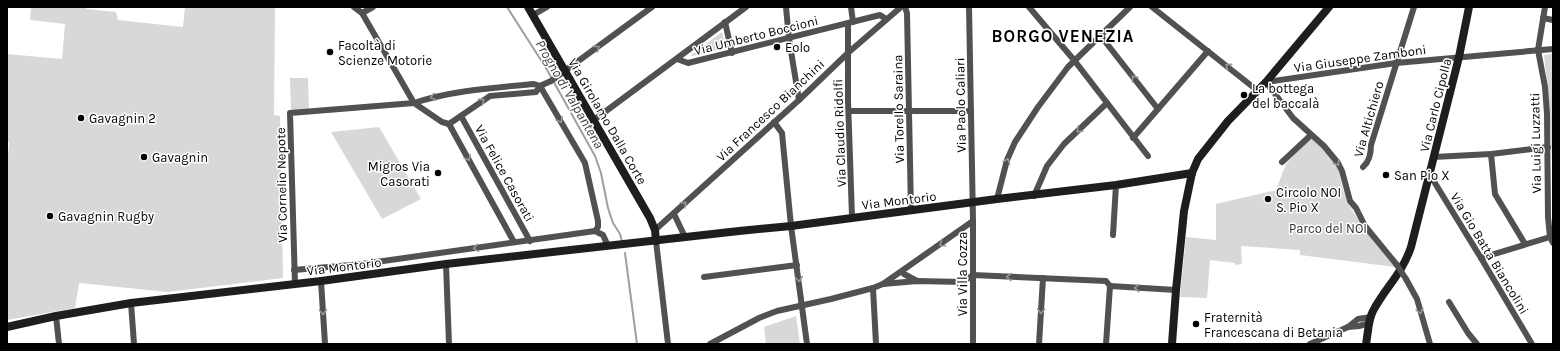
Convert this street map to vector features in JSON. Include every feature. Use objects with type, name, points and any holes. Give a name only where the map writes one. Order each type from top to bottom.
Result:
[{"type":"street","points":[[354,7],[362,13],[414,103],[442,122],[449,124],[490,96],[536,92],[540,86],[552,81],[652,7]]},
{"type":"street","points":[[362,13],[373,7]]},
{"type":"street","name":"Via Girolamo Dalla Corte","points":[[528,7],[650,218],[655,230],[656,241]]},
{"type":"street","points":[[533,15],[547,7]]},
{"type":"street","points":[[594,120],[746,7]]},
{"type":"street","points":[[786,7],[789,39],[800,100]]},
{"type":"street","name":"Via Claudio Ridolfi","points":[[851,7],[848,58],[852,218]]},
{"type":"street","name":"Via Torello Saraina","points":[[905,7],[907,13],[911,211]]},
{"type":"street","name":"Via Paolo Caliari","points":[[969,7],[973,203]]},
{"type":"street","points":[[1029,7],[1074,60],[1148,156]]},
{"type":"street","points":[[997,199],[1007,160],[1014,142],[1038,107],[1064,70],[1130,7]]},
{"type":"street","points":[[1152,7],[1258,91]]},
{"type":"street","points":[[1172,344],[1184,211],[1192,174],[1198,159],[1228,121],[1266,82],[1329,7]]},
{"type":"street","name":"Via Altichiero","points":[[1363,167],[1366,166],[1371,152],[1371,145],[1414,7]]},
{"type":"street","name":"Via Carlo Cipolla","points":[[1366,344],[1370,320],[1374,310],[1406,261],[1430,175],[1470,7]]},
{"type":"street","name":"Via Luigi Luzzatti","points":[[1545,7],[1538,50],[1545,94],[1548,147],[1548,217],[1550,237],[1553,243]]},
{"type":"street","name":"Via Francesco Bianchini","points":[[655,230],[800,100],[849,52],[898,8]]},
{"type":"street","name":"Via Umberto Boccioni","points":[[677,59],[688,63],[789,39],[880,15],[886,19]]},
{"type":"street","points":[[1543,18],[1553,20]]},
{"type":"street","points":[[725,22],[732,53]]},
{"type":"street","points":[[1100,35],[1158,109]]},
{"type":"street","name":"Via Giuseppe Zamboni","points":[[1266,82],[1396,63],[1553,48]]},
{"type":"street","points":[[1133,138],[1208,52]]},
{"type":"street","points":[[1266,82],[1293,118],[1324,146],[1338,163],[1342,171],[1350,201],[1356,208],[1365,226],[1397,265],[1417,299],[1430,344]]},
{"type":"street","points":[[414,103],[428,98],[477,89],[534,84],[540,86],[585,163],[598,221],[598,227],[595,231],[603,235],[608,246]]},
{"type":"street","name":"Via Cornelio Nepote","points":[[294,284],[290,113],[414,103]]},
{"type":"street","points":[[1034,196],[1047,166],[1064,144],[1107,103]]},
{"type":"street","points":[[849,111],[971,111]]},
{"type":"street","name":"Via Felice Casorati","points":[[461,116],[530,241]]},
{"type":"street","points":[[774,122],[782,133],[791,226],[807,344]]},
{"type":"street","name":"Via Felice Casorati","points":[[449,124],[514,242]]},
{"type":"street","points":[[1282,162],[1311,135]]},
{"type":"street","points":[[1434,157],[1491,154],[1548,147]]},
{"type":"street","points":[[1491,154],[1495,194],[1525,244]]},
{"type":"street","name":"Via Montorio","points":[[7,327],[131,302],[321,281],[446,264],[791,226],[997,199],[1034,196],[1192,174]]},
{"type":"street","name":"Via Gio Batta Biancolini","points":[[1430,175],[1482,258],[1532,344]]},
{"type":"street","points":[[1113,235],[1116,185]]},
{"type":"street","name":"Via Villa Cozza","points":[[973,203],[973,344]]},
{"type":"street","points":[[674,214],[685,237]]},
{"type":"street","points":[[710,344],[759,318],[777,311],[803,306],[873,288],[883,284],[973,221]]},
{"type":"street","name":"Via Montorio","points":[[294,270],[362,264],[595,231]]},
{"type":"street","points":[[1482,258],[1550,237]]},
{"type":"street","points":[[656,241],[668,344]]},
{"type":"street","points":[[446,264],[449,344]]},
{"type":"street","points":[[704,277],[797,266]]},
{"type":"street","points":[[902,271],[904,274],[917,281]]},
{"type":"street","points":[[883,284],[917,281],[963,282],[973,276],[1106,281],[1110,286],[1106,344]]},
{"type":"street","points":[[1039,344],[1043,278]]},
{"type":"street","points":[[321,281],[325,344]]},
{"type":"street","points":[[1110,286],[1176,290]]},
{"type":"street","points":[[873,288],[876,344]]},
{"type":"street","points":[[131,302],[134,344]]},
{"type":"street","points":[[1450,302],[1468,333],[1477,344]]},
{"type":"street","points":[[56,316],[59,344]]},
{"type":"street","points":[[1310,344],[1348,327],[1358,319],[1370,320]]},
{"type":"green space","name":"Gavagnin","points":[[31,7],[86,7],[86,9],[116,12],[118,20],[183,27],[185,7],[275,7],[274,115],[280,116],[283,278],[168,292],[79,283],[75,308],[7,320],[7,171],[9,142],[7,142],[7,54],[62,59],[65,24],[30,20]]},
{"type":"green space","points":[[722,32],[726,48],[691,55]]},
{"type":"green space","points":[[1553,54],[1553,219],[1549,101],[1544,55]]},
{"type":"green space","points":[[290,78],[308,78],[309,110],[291,111]]},
{"type":"green space","points":[[379,127],[421,199],[382,219],[331,132]]},
{"type":"green space","name":"Parco del NOI","points":[[1310,138],[1322,147],[1337,164],[1347,202],[1364,229],[1395,267],[1300,255],[1300,250],[1241,246],[1242,264],[1235,265],[1235,263],[1210,260],[1207,298],[1180,297],[1186,237],[1216,240],[1216,204],[1276,190],[1286,164]]},
{"type":"green space","points":[[796,316],[800,344],[766,344],[764,327]]},
{"type":"waterway","name":"Progno di Valpantena","points":[[507,7],[546,68],[595,156],[601,173],[608,208],[613,223],[620,234],[622,241]]},
{"type":"waterway","name":"Progno di Valpantena","points":[[625,253],[637,344]]},
{"type":"place","name":"Eolo","points":[[777,47]]},
{"type":"place","name":"Facoltà di Scienze Motorie","points":[[330,52]]},
{"type":"place","name":"La bottega del baccalà","points":[[1244,95]]},
{"type":"place","name":"Gavagnin 2","points":[[81,118]]},
{"type":"place","name":"Gavagnin","points":[[144,157]]},
{"type":"place","name":"Migros Via Casorati","points":[[438,173]]},
{"type":"place","name":"San Pio X","points":[[1386,175]]},
{"type":"place","name":"Circolo NOI S. Pio X","points":[[1268,199]]},
{"type":"place","name":"Gavagnin Rugby","points":[[50,216]]},
{"type":"place","name":"Fraternità Francescana di Betania","points":[[1196,324]]},
{"type":"district","name":"BORGO VENEZIA","points":[[1063,36]]}]
